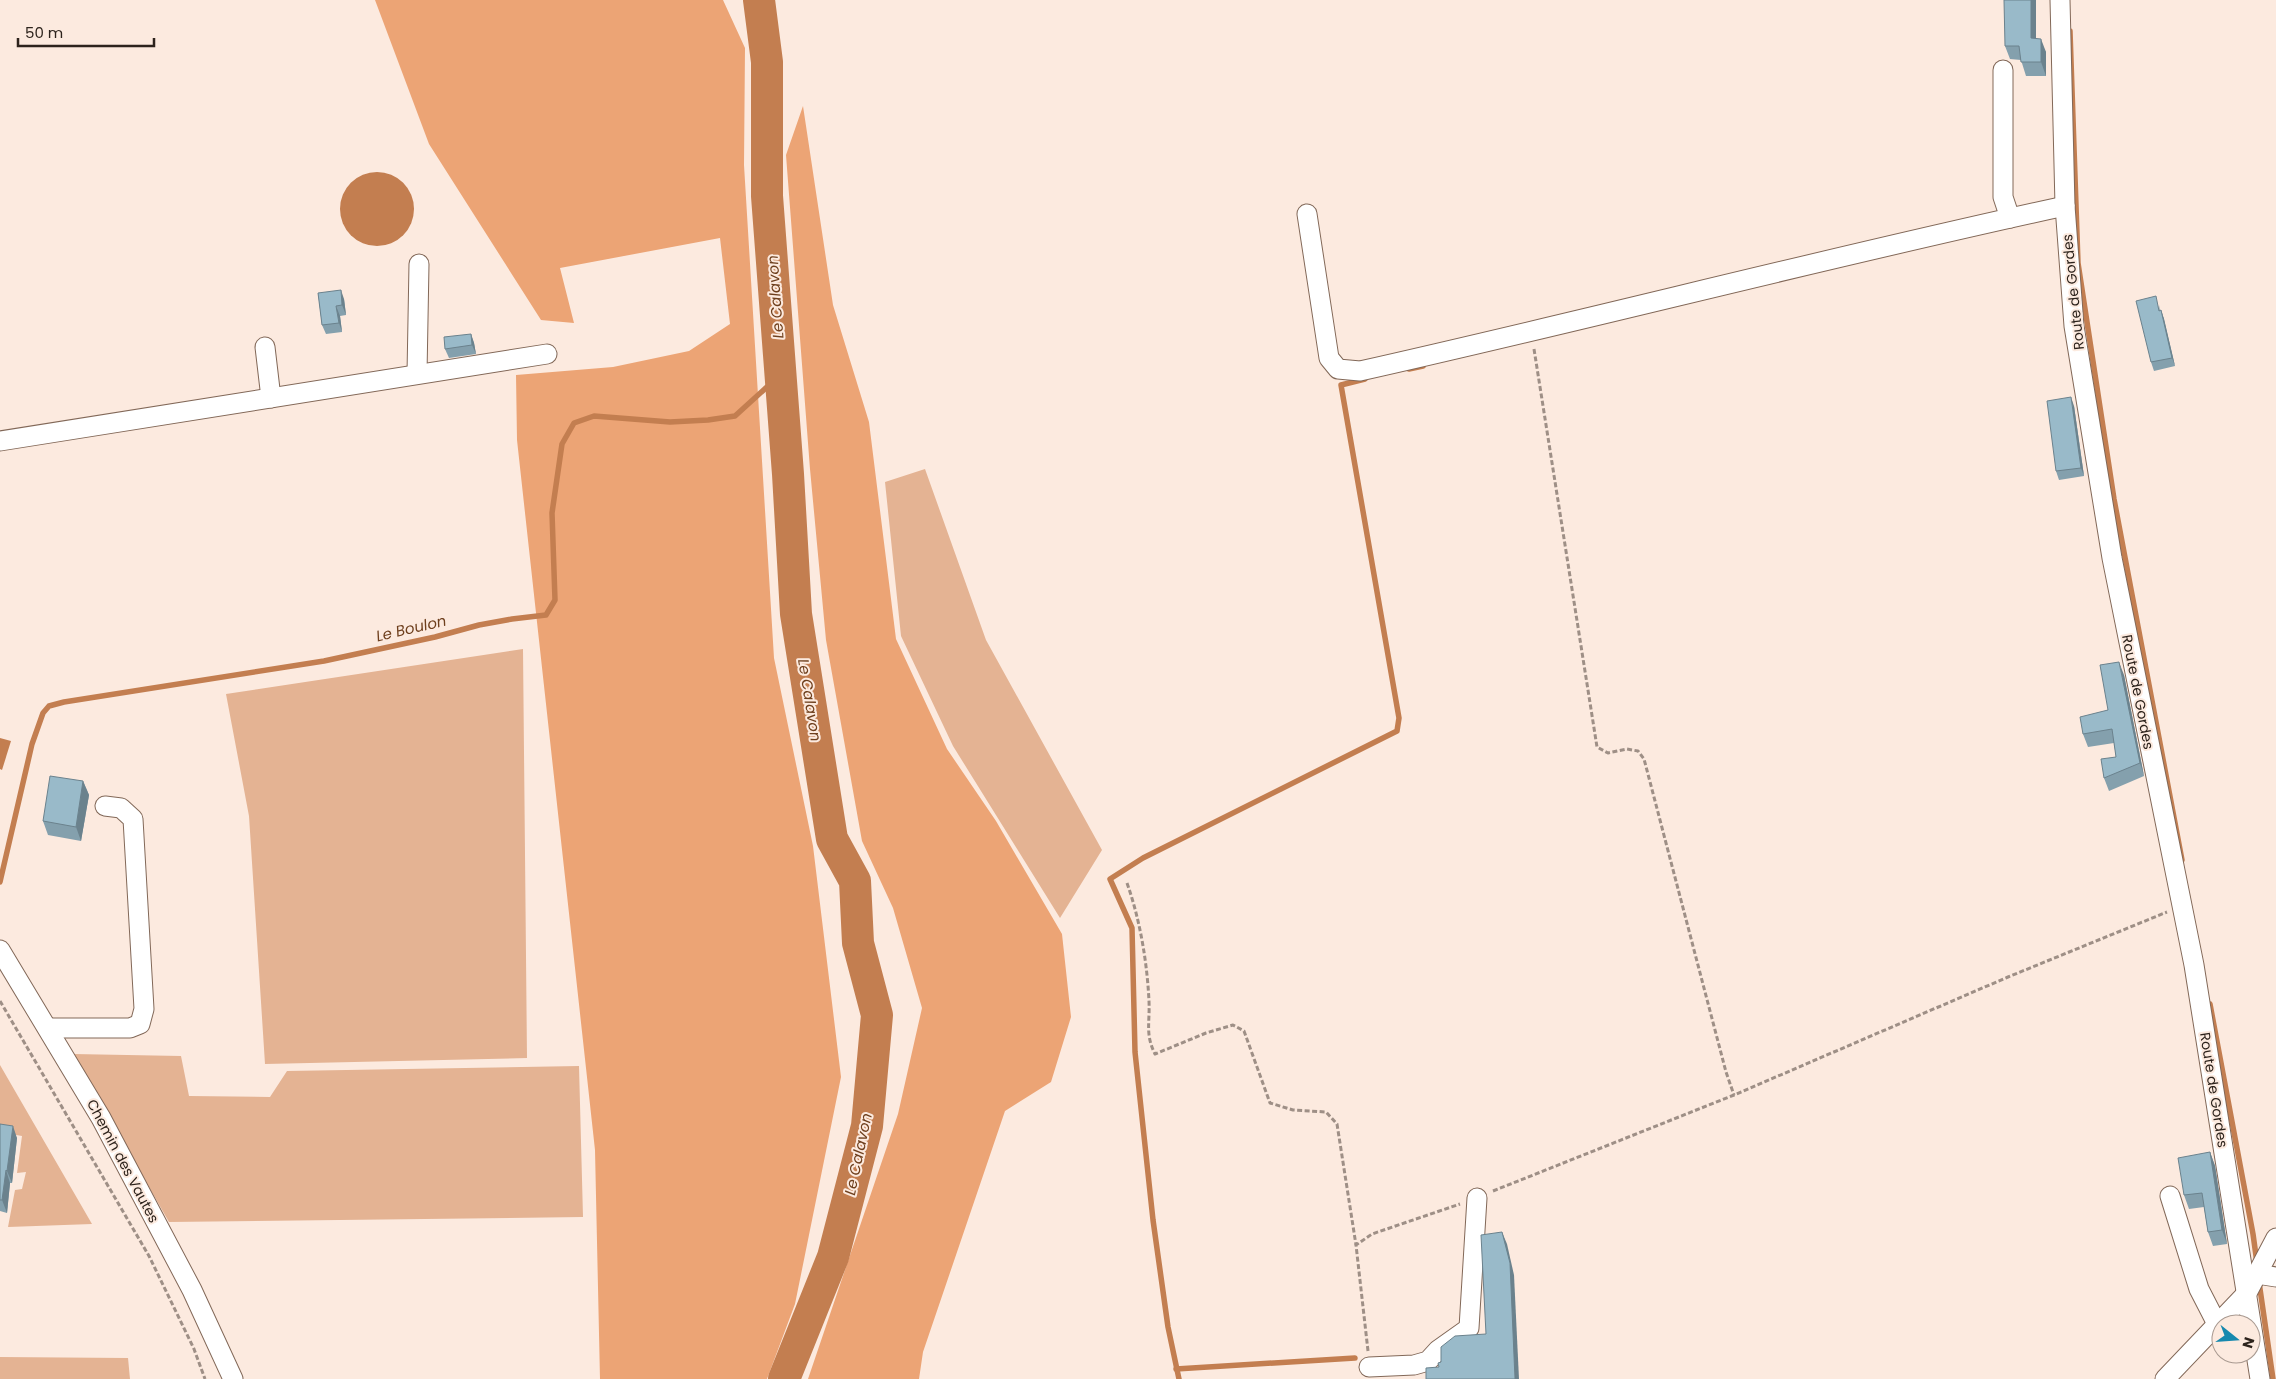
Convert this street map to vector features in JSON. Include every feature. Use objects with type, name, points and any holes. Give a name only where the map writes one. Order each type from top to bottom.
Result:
[{"type":"street","name":"Route de Gordes","points":[[2060,0],[2064,206],[2074,326],[2112,558],[2194,965],[2260,1379]]},
{"type":"street","points":[[2003,70],[2003,197],[2010,218]]},
{"type":"street","points":[[1307,214],[1329,358],[1338,369],[1360,371],[1531,333],[1742,280],[2064,206]]},
{"type":"street","points":[[416,374],[419,264]]},
{"type":"street","points":[[265,347],[271,398]]},
{"type":"street","points":[[0,441],[547,354]]},
{"type":"street","points":[[48,1028],[130,1028],[140,1024],[144,1009],[133,819],[121,808],[105,806]]},
{"type":"street","name":"Chemin des Vautes","points":[[0,950],[102,1118],[192,1290],[232,1379]]},
{"type":"street","points":[[2170,1196],[2199,1289],[2212,1314]]},
{"type":"street","points":[[1369,1367],[1414,1366],[1428,1361],[1438,1350],[1469,1328],[1477,1198]]},
{"type":"street","points":[[2226,1314],[2246,1293],[2276,1238]]},
{"type":"street","points":[[2257,1274],[2276,1277]]},
{"type":"street","points":[[2165,1379],[2211,1330]]},
{"type":"path","points":[[1531,333],[1597,747],[1608,753],[1627,749],[1638,751],[1644,759],[1726,1072],[1734,1095]]},
{"type":"path","points":[[1127,883],[1138,915],[1149,1001],[1148,1042],[1155,1054],[1206,1033],[1233,1025],[1244,1031],[1270,1103],[1293,1110],[1326,1112],[1337,1124],[1356,1245],[1369,1367]]},
{"type":"path","points":[[1356,1245],[1372,1234],[1477,1198],[1734,1095],[2008,977],[2182,906]]},
{"type":"path","points":[[0,1001],[149,1256],[194,1349],[205,1379]]},
{"type":"shaded area","points":[[375,0],[723,0],[745,48],[744,165],[774,658],[813,846],[841,1077],[795,1304],[767,1379],[600,1379],[595,1150],[517,440],[516,375],[613,367],[689,351],[730,324],[720,238],[560,268],[574,323],[541,320],[429,144]]},
{"type":"shaded area","points":[[803,106],[833,305],[869,422],[896,639],[947,749],[996,821],[1062,934],[1071,1017],[1051,1082],[1005,1111],[923,1352],[919,1379],[808,1379],[898,1114],[922,1008],[893,908],[862,841],[826,640],[810,469],[786,155]]},
{"type":"shaded area","points":[[377,172],[398,178],[408,188],[414,209],[408,230],[398,240],[377,246],[356,240],[346,230],[340,209],[346,188],[356,178]]},
{"type":"shaded area","points":[[925,469],[986,640],[1102,850],[1060,918],[953,746],[901,636],[885,482]]},
{"type":"shaded area","points":[[523,649],[527,1058],[265,1064],[249,816],[226,694]]},
{"type":"shaded area","points":[[0,738],[11,741],[2,770],[0,769]]},
{"type":"shaded area","points":[[73,1054],[181,1056],[189,1096],[270,1097],[287,1071],[579,1066],[583,1217],[169,1222]]},
{"type":"shaded area","points":[[0,1065],[92,1224],[8,1227],[15,1190],[22,1189],[26,1172],[17,1173],[22,1136],[0,1132]]},
{"type":"shaded area","points":[[0,1357],[128,1358],[130,1379],[0,1379]]},
{"type":"building","points":[[2004,0],[2031,0],[2031,38],[2041,39],[2041,62],[2021,62],[2019,46],[2005,46]]},
{"type":"building","points":[[341,290],[342,305],[336,306],[339,323],[322,325],[318,293]]},
{"type":"building","points":[[2156,296],[2172,358],[2151,362],[2136,301]]},
{"type":"building","points":[[471,334],[472,345],[445,349],[444,337]]},
{"type":"building","points":[[2071,397],[2081,468],[2056,471],[2047,401]]},
{"type":"building","points":[[2119,662],[2140,763],[2104,778],[2101,759],[2116,757],[2112,729],[2083,734],[2080,717],[2108,710],[2100,665]]},
{"type":"building","points":[[50,776],[83,781],[76,827],[43,821]]},
{"type":"building","points":[[0,1124],[13,1126],[2,1200],[0,1200]]},
{"type":"building","points":[[2210,1152],[2222,1230],[2208,1232],[2202,1193],[2184,1195],[2178,1158]]},
{"type":"building","points":[[1502,1232],[1510,1263],[1515,1379],[1426,1379],[1426,1368],[1439,1367],[1441,1347],[1455,1336],[1486,1334],[1481,1235]]},
{"type":"waterway","name":"Le Calavon","points":[[759,0],[767,62],[767,196],[788,474],[796,614],[832,839],[855,881],[858,943],[877,1015],[867,1126],[833,1257],[784,1379]]},
{"type":"waterway","points":[[2070,31],[2078,263],[2114,499],[2182,860]]},
{"type":"waterway","points":[[1409,369],[1423,366]]},
{"type":"waterway","name":"Le Boulon","points":[[0,882],[32,744],[43,713],[49,706],[64,702],[324,661],[435,637],[479,625],[546,615],[555,600],[552,513],[562,444],[574,423],[594,416],[670,422],[708,420],[735,416],[779,376]]},
{"type":"waterway","points":[[1179,1379],[1168,1327],[1153,1220],[1135,1052],[1132,928],[1110,879],[1143,858],[1397,731],[1399,718],[1341,385],[1365,379]]},
{"type":"waterway","points":[[2210,1004],[2257,1263]]},
{"type":"waterway","points":[[2259,1282],[2273,1379]]},
{"type":"waterway","points":[[1176,1369],[1355,1358]]}]
